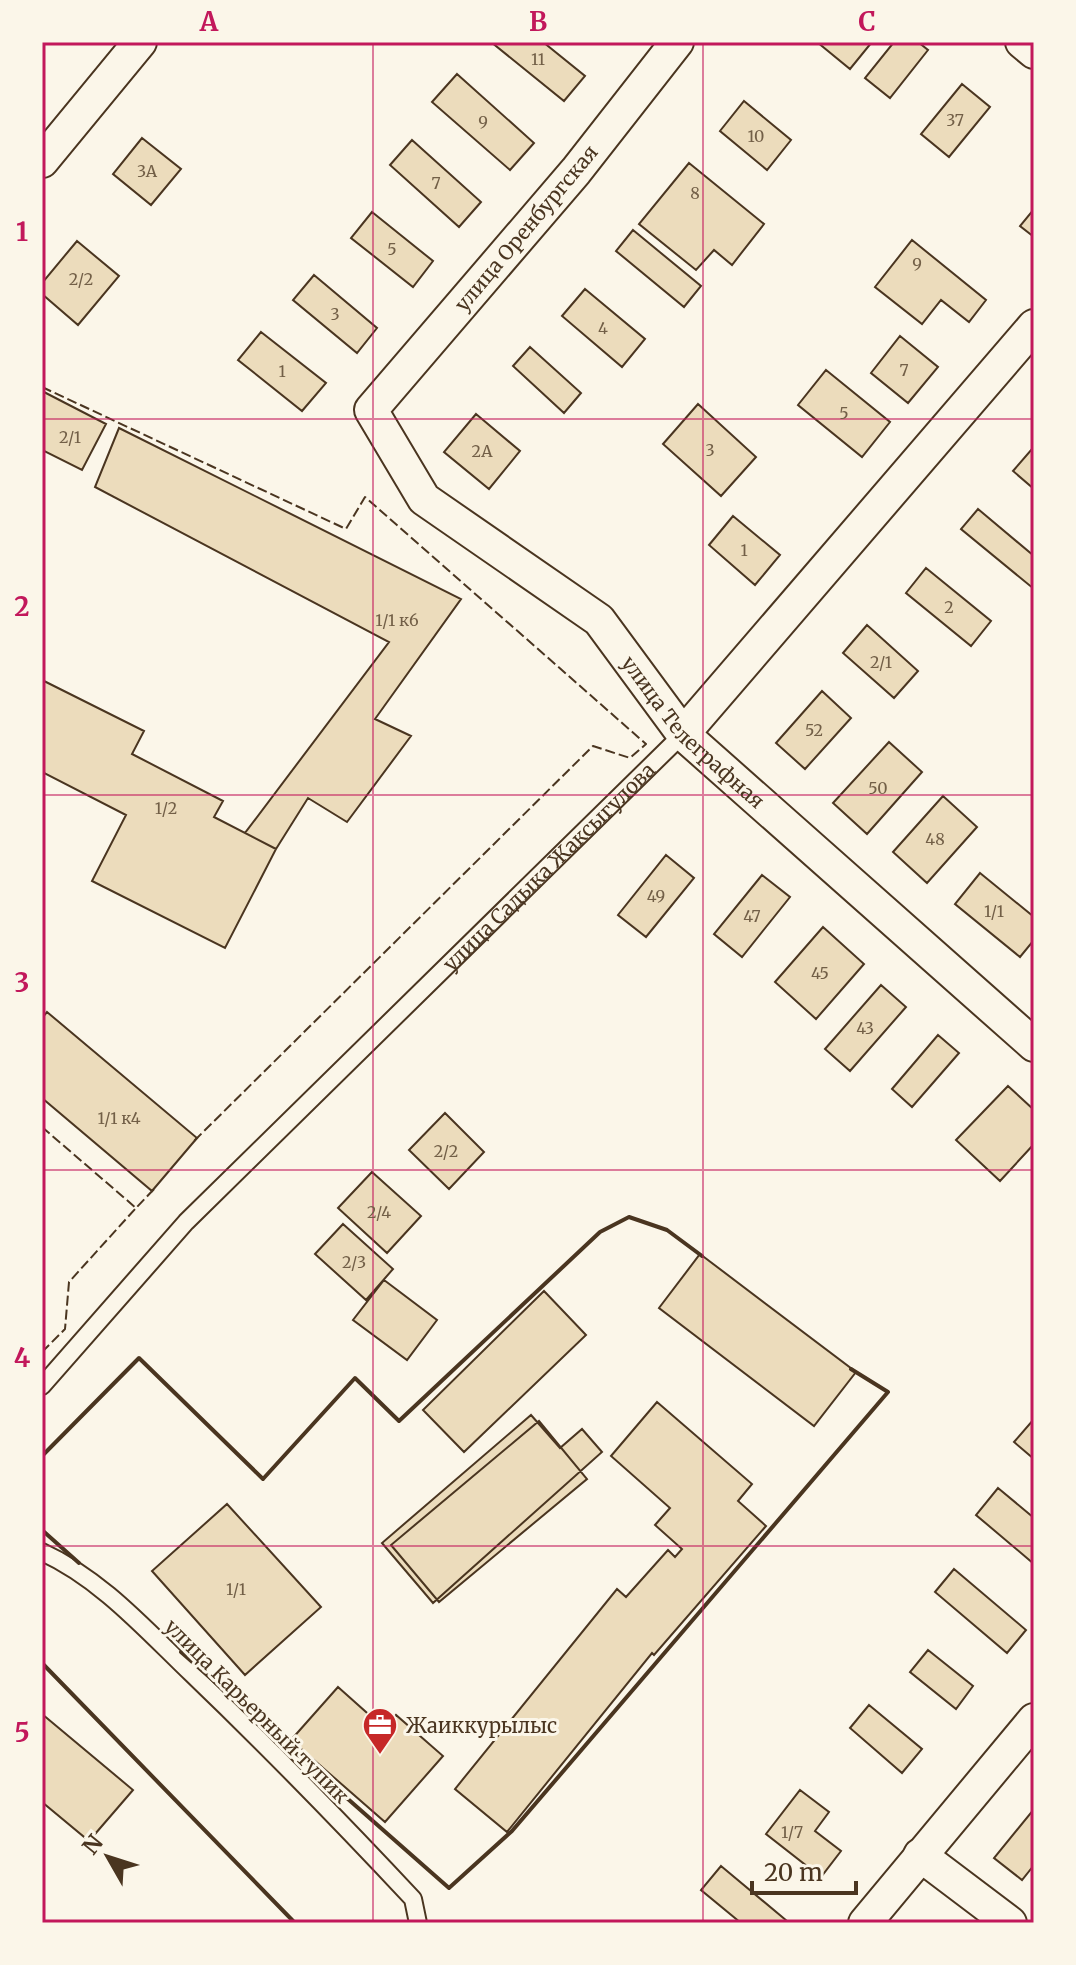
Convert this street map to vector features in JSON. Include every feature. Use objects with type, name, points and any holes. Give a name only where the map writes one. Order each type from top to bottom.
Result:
[{"type":"street","name":"улица Оренбургская","points":[[371,410],[576,171],[677,42]]},
{"type":"street","points":[[1022,42],[1034,52]]},
{"type":"street","points":[[42,161],[128,46]]},
{"type":"street","name":"улица Садыка Жаксыгулова","points":[[683,734],[1034,326]]},
{"type":"street","name":"улица Телеграфная","points":[[371,410],[424,499],[599,620],[683,734],[1028,1029]]},
{"type":"street","points":[[865,1923],[1034,1720]]},
{"type":"street","points":[[920,1855],[1010,1923]]},
{"type":"lane","name":"улица Садыка Жаксыгулова","points":[[42,1386],[186,1222],[683,734]]},
{"type":"lane","name":"улица Карьерный тупик","points":[[42,1552],[78,1569],[100,1588],[305,1783],[413,1899],[418,1923]]},
{"type":"building","points":[[491,42],[543,42],[585,76],[564,101]]},
{"type":"building","points":[[817,42],[872,42],[850,69]]},
{"type":"building","points":[[894,42],[918,42],[928,50],[890,98],[865,78]]},
{"type":"building","points":[[457,74],[534,143],[510,170],[432,102]]},
{"type":"building","points":[[962,84],[990,107],[949,157],[921,134]]},
{"type":"building","points":[[744,101],[791,140],[767,170],[720,131]]},
{"type":"building","points":[[142,138],[181,169],[151,205],[113,174]]},
{"type":"building","points":[[412,140],[481,202],[459,227],[390,165]]},
{"type":"building","points":[[689,163],[764,224],[732,265],[714,250],[696,270],[639,224]]},
{"type":"building","points":[[1034,209],[1034,237],[1020,226]]},
{"type":"building","points":[[372,212],[433,261],[413,287],[351,238]]},
{"type":"building","points":[[633,230],[701,286],[684,307],[616,251]]},
{"type":"building","points":[[912,240],[986,300],[969,322],[941,300],[922,324],[875,287]]},
{"type":"building","points":[[77,241],[119,276],[78,325],[42,294],[42,283]]},
{"type":"building","points":[[314,275],[377,328],[357,353],[293,300]]},
{"type":"building","points":[[585,289],[645,339],[622,367],[562,316]]},
{"type":"building","points":[[261,332],[326,383],[302,411],[238,360]]},
{"type":"building","points":[[900,336],[938,367],[908,403],[871,373]]},
{"type":"building","points":[[530,347],[581,393],[564,413],[513,366]]},
{"type":"building","points":[[826,370],[890,422],[862,457],[798,405]]},
{"type":"building","points":[[42,391],[106,424],[82,470],[42,450]]},
{"type":"building","points":[[698,404],[756,457],[721,496],[663,444]]},
{"type":"building","points":[[476,414],[520,451],[489,489],[444,452]]},
{"type":"building","points":[[119,428],[461,599],[375,719],[411,736],[347,822],[308,798],[276,849],[245,833],[389,642],[95,487]]},
{"type":"building","points":[[1032,449],[1034,451],[1034,489],[1013,471]]},
{"type":"building","points":[[978,509],[1034,556],[1034,589],[961,529]]},
{"type":"building","points":[[733,516],[780,555],[755,585],[709,545]]},
{"type":"building","points":[[926,568],[991,621],[971,646],[906,593]]},
{"type":"building","points":[[867,625],[918,671],[894,698],[843,653]]},
{"type":"building","points":[[42,680],[144,731],[132,754],[223,801],[214,817],[276,849],[225,948],[92,881],[126,815],[42,772]]},
{"type":"building","points":[[822,691],[851,718],[805,769],[776,743]]},
{"type":"building","points":[[889,742],[922,772],[867,834],[833,803]]},
{"type":"building","points":[[943,796],[977,827],[927,883],[893,852]]},
{"type":"building","points":[[666,855],[694,878],[646,937],[618,915]]},
{"type":"building","points":[[980,873],[1034,917],[1034,940],[1020,957],[955,904]]},
{"type":"building","points":[[762,875],[790,897],[742,957],[714,934]]},
{"type":"building","points":[[823,927],[864,964],[816,1019],[775,982]]},
{"type":"building","points":[[881,985],[906,1007],[850,1071],[825,1049]]},
{"type":"building","points":[[47,1012],[197,1138],[152,1191],[42,1098],[42,1018]]},
{"type":"building","points":[[938,1035],[959,1053],[912,1107],[892,1089]]},
{"type":"building","points":[[1008,1086],[1034,1110],[1034,1144],[1000,1181],[956,1140]]},
{"type":"building","points":[[445,1113],[484,1152],[449,1189],[409,1150]]},
{"type":"building","points":[[372,1172],[421,1216],[387,1253],[338,1208]]},
{"type":"building","points":[[343,1224],[393,1269],[366,1300],[315,1254]]},
{"type":"building","points":[[700,1254],[856,1372],[814,1426],[659,1308]]},
{"type":"building","points":[[384,1280],[437,1320],[407,1360],[353,1320]]},
{"type":"building","points":[[544,1291],[586,1335],[464,1452],[423,1410]]},
{"type":"building","points":[[657,1402],[752,1484],[738,1501],[766,1526],[654,1655],[652,1653],[507,1832],[455,1789],[617,1589],[626,1597],[668,1550],[675,1557],[682,1549],[655,1525],[670,1508],[611,1456]]},
{"type":"building","points":[[531,1415],[560,1448],[582,1429],[602,1452],[433,1603],[382,1543]]},
{"type":"building","points":[[1034,1419],[1034,1459],[1014,1442]]},
{"type":"building","points":[[539,1421],[587,1479],[439,1602],[391,1545]]},
{"type":"building","points":[[998,1488],[1034,1518],[1034,1564],[976,1515]]},
{"type":"building","points":[[227,1504],[321,1607],[245,1675],[152,1571]]},
{"type":"building","points":[[954,1569],[1026,1630],[1007,1653],[935,1592]]},
{"type":"building","points":[[928,1650],[973,1686],[956,1709],[910,1672]]},
{"type":"building","points":[[338,1687],[384,1728],[396,1715],[443,1756],[385,1822],[291,1740]]},
{"type":"building","points":[[869,1705],[922,1749],[902,1773],[850,1728]]},
{"type":"building","points":[[42,1714],[133,1790],[89,1841],[42,1802]]},
{"type":"building","points":[[800,1790],[829,1812],[815,1831],[841,1851],[821,1877],[766,1834]]},
{"type":"building","points":[[1034,1809],[1034,1865],[1022,1880],[994,1858]]},
{"type":"building","points":[[721,1866],[786,1923],[741,1923],[701,1890]]},
{"type":"fence","points":[[42,387],[346,529],[365,497],[646,744],[630,758],[593,746],[193,1142]]},
{"type":"fence","points":[[42,1127],[136,1208],[155,1188]]},
{"type":"fence","points":[[42,1352],[65,1329],[69,1282],[136,1208]]},
{"type":"wall","points":[[42,1456],[139,1358],[263,1479],[355,1378],[399,1421],[600,1232],[629,1217],[667,1230],[702,1256]]},
{"type":"wall","points":[[181,1652],[449,1888],[512,1831],[888,1392],[851,1369]]},
{"type":"wall","points":[[42,1530],[79,1563]]},
{"type":"wall","points":[[42,1663],[295,1923]]},
{"type":"place","name":"Жаиккурылыс","points":[[380,1756]]}]
